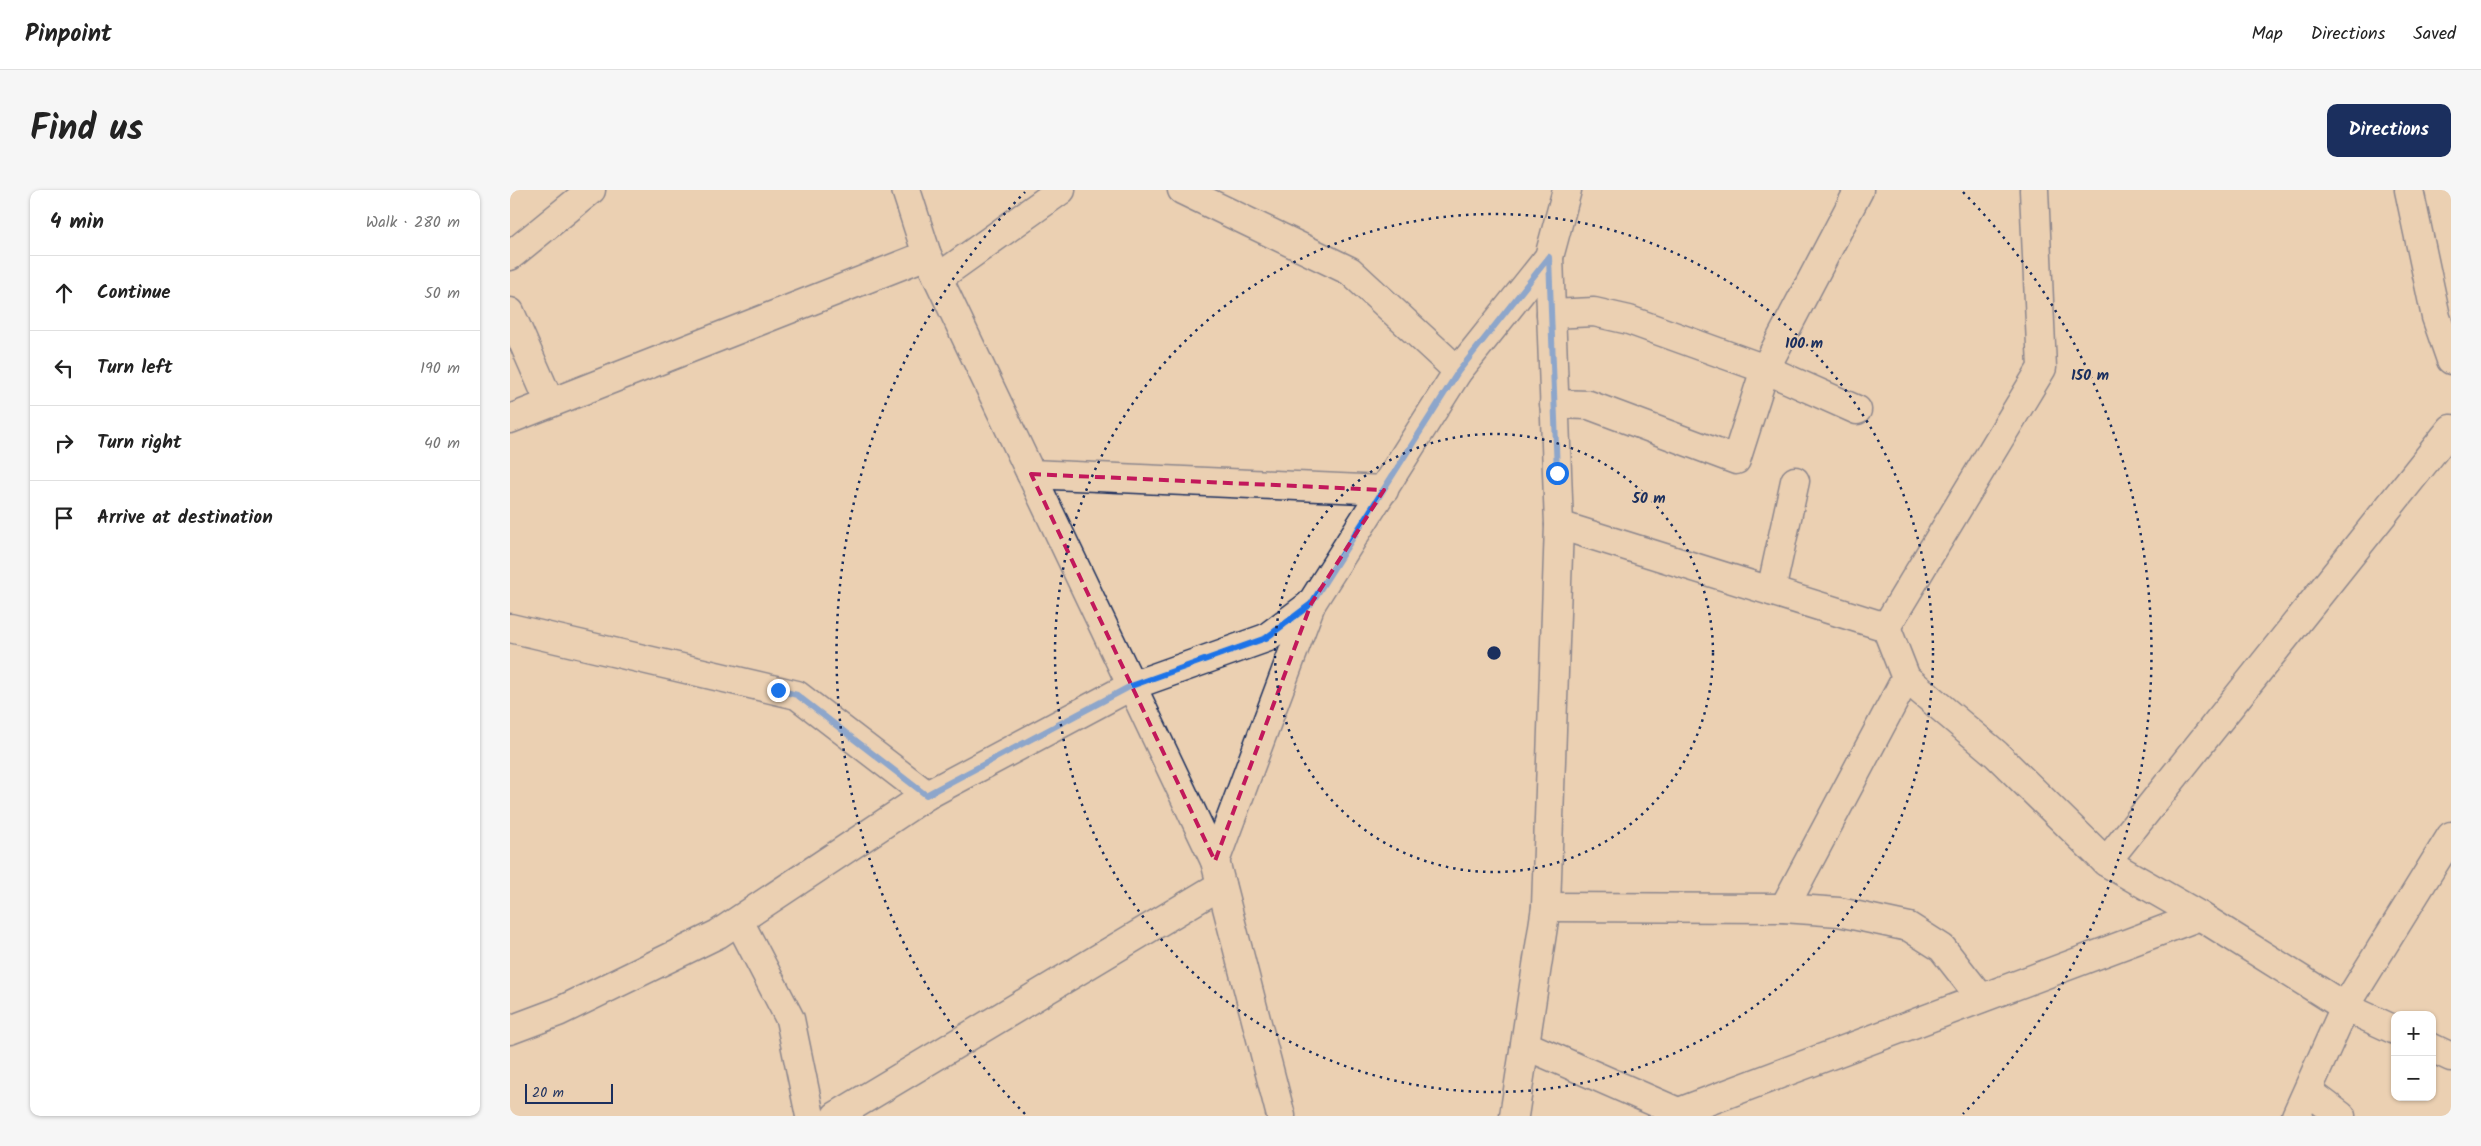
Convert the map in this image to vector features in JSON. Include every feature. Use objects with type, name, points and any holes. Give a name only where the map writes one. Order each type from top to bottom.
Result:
[{"type":"street","points":[[510,256],[591,190]]},
{"type":"street","points":[[906,190],[932,267],[1218,873],[1281,1116]]},
{"type":"street","points":[[510,419],[932,267],[1061,190]]},
{"type":"street","points":[[1182,190],[1350,271],[1458,372]]},
{"type":"street","points":[[1514,1116],[1546,907],[1559,525],[1549,257],[1567,190]]},
{"type":"street","points":[[1554,404],[1589,405],[1736,460],[1765,369],[1859,190]]},
{"type":"street","points":[[1886,627],[2042,368],[2034,190]]},
{"type":"street","points":[[2409,190],[2436,317],[2451,360]]},
{"type":"street","points":[[836,1116],[1218,873],[1311,604],[1458,372],[1549,257]]},
{"type":"street","points":[[510,312],[550,403]]},
{"type":"street","points":[[1551,314],[1594,312],[1629,320],[1765,369],[1857,410]]},
{"type":"street","points":[[2106,862],[2451,428]]},
{"type":"street","points":[[1031,474],[1384,490]]},
{"type":"street","points":[[1771,591],[1795,481]]},
{"type":"street","points":[[1559,525],[1886,627]]},
{"type":"street","points":[[510,1030],[558,1012],[718,934],[926,795],[1131,686],[1266,638],[1311,604]]},
{"type":"street","points":[[1886,627],[1906,678],[1996,754],[2106,862],[2200,916],[2345,1007],[2391,1028]]},
{"type":"street","points":[[510,628],[797,695],[926,795]]},
{"type":"street","points":[[1784,908],[1906,678]]},
{"type":"street","points":[[2296,1116],[2345,1007],[2451,837]]},
{"type":"street","points":[[1546,907],[1784,908],[1839,912],[1910,927],[1942,948],[1981,998]]},
{"type":"street","points":[[1525,1045],[1683,1114],[1981,998],[2200,916]]},
{"type":"street","points":[[738,921],[790,1019],[810,1116]]},
{"type":"street","points":[[2436,1050],[2451,1057]]},
{"type":"street","points":[[2308,1091],[2341,1116]]},
{"type":"highlighted area","points":[[1031,474],[1384,490],[1311,604],[1215,861],[1131,686]]},
{"type":"route","points":[[778,690],[797,695],[926,795],[1131,686],[1266,638],[1311,604],[1458,372],[1549,257],[1557,473]]}]
